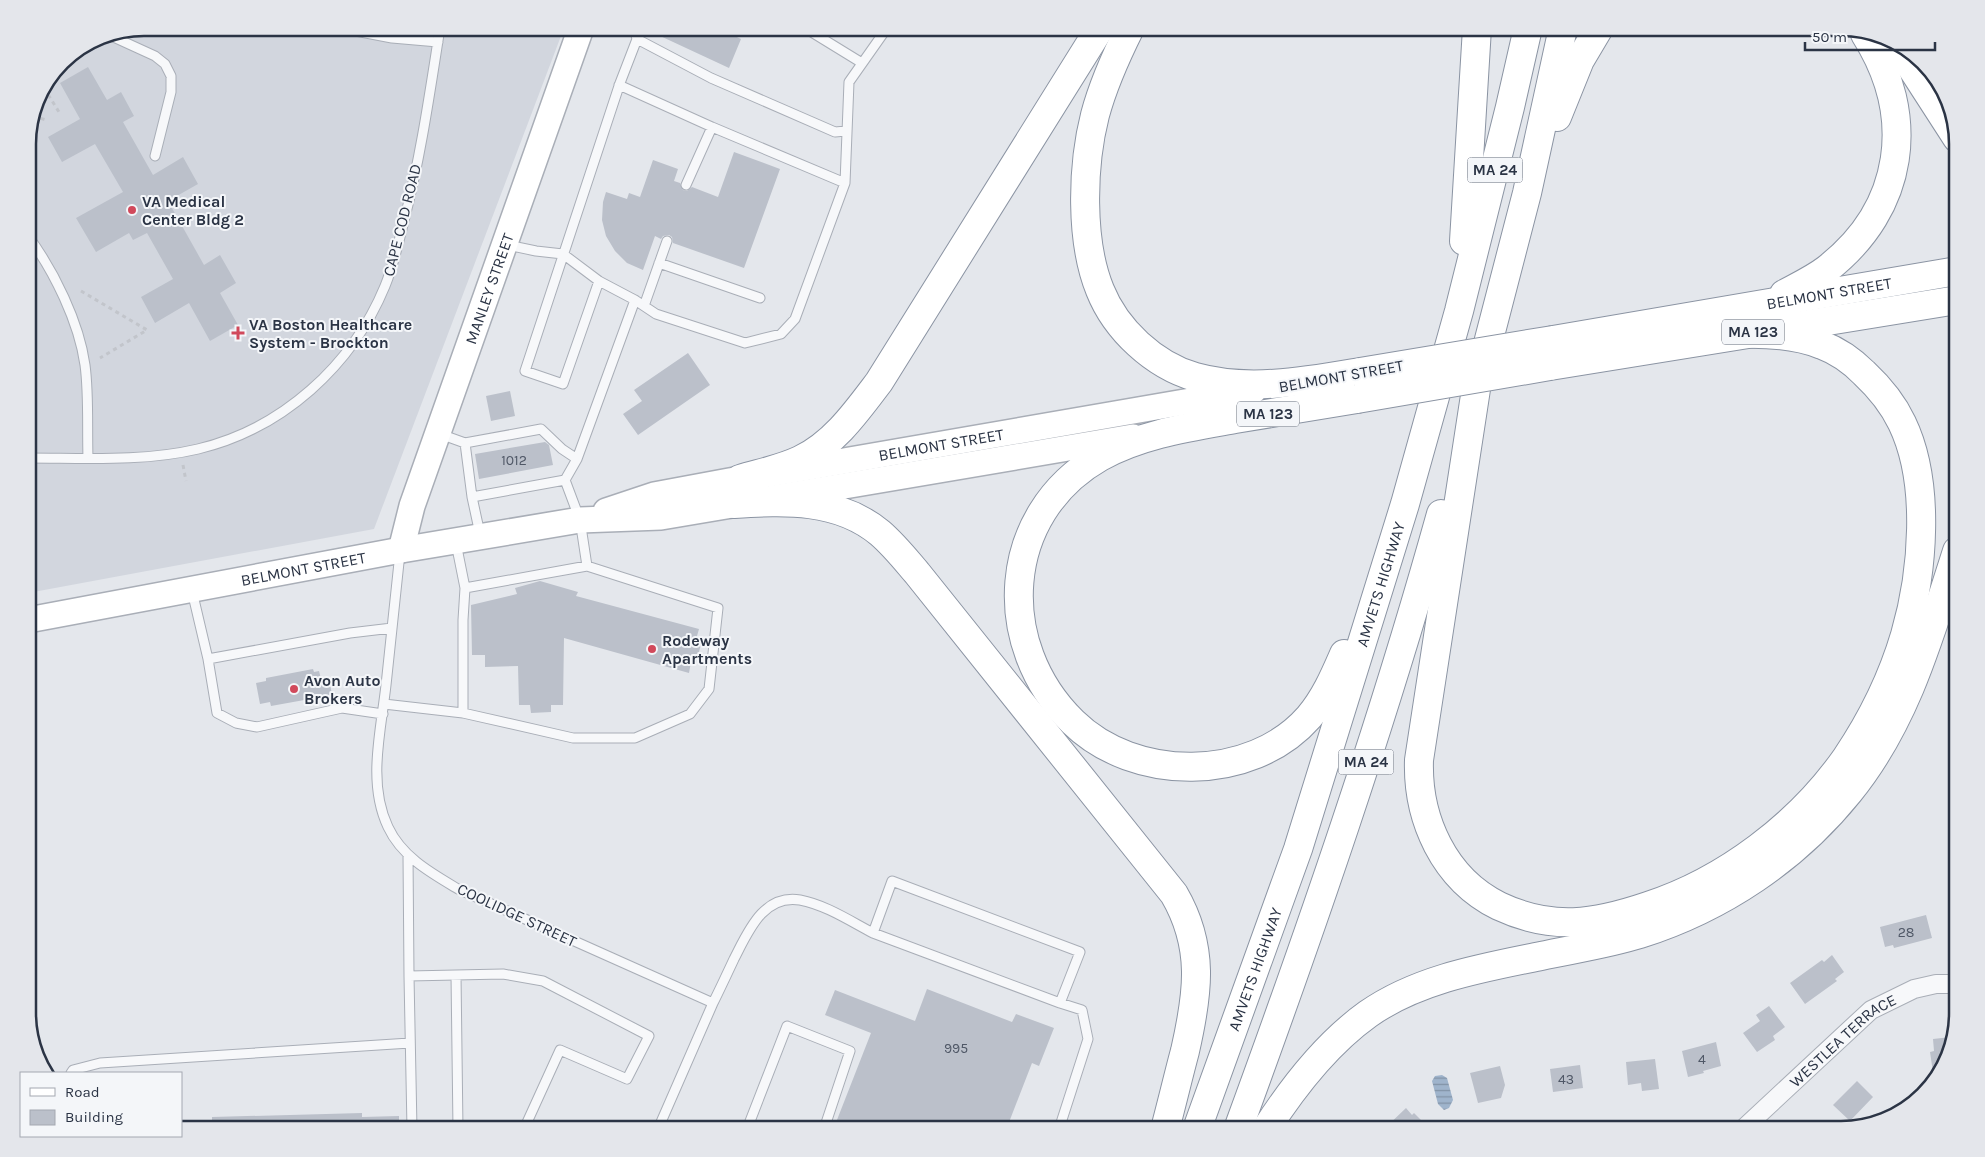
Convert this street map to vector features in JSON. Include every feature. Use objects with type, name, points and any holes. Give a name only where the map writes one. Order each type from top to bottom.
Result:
[{"type":"highway","points":[[737,491],[812,453],[834,436],[862,405],[879,382],[1095,36]]},
{"type":"highway","points":[[1127,36],[1102,93],[1089,148],[1086,181],[1088,240],[1092,266],[1100,291],[1124,329],[1156,358],[1182,373],[1203,379],[1234,384],[1274,384],[1319,379]]},
{"type":"highway","points":[[1459,311],[1476,36]]},
{"type":"highway","name":"AMVETS HIGHWAY","points":[[1200,1121],[1298,849],[1405,504],[1459,311],[1526,36]]},
{"type":"highway","name":"MA 24","points":[[1241,1121],[1290,988],[1359,783],[1431,550],[1476,389],[1527,193],[1562,36]]},
{"type":"highway","points":[[1527,193],[1580,60],[1594,36]]},
{"type":"highway","points":[[1744,308],[1782,295],[1828,268],[1866,229],[1886,193],[1893,172],[1897,150],[1895,108],[1883,68],[1868,40]]},
{"type":"highway","points":[[1906,59],[1946,121]]},
{"type":"highway","name":"BELMONT STREET","points":[[1180,429],[1358,386],[1551,353],[1744,308],[1949,272]]},
{"type":"highway","name":"BELMONT STREET","points":[[1551,353],[1738,334],[1949,301]]},
{"type":"highway","points":[[1476,389],[1420,750],[1419,776],[1426,819],[1438,845],[1453,870],[1472,888],[1495,904],[1529,918],[1560,923],[1587,922],[1622,915],[1667,900],[1729,869],[1775,834],[1802,808],[1845,759],[1875,709],[1896,661],[1912,607],[1920,548],[1921,518],[1918,488],[1910,443],[1902,422],[1890,402],[1858,367],[1834,350],[1798,338],[1757,333],[1738,334]]},
{"type":"highway","name":"BELMONT STREET","points":[[1319,379],[1358,386]]},
{"type":"highway","points":[[1180,429],[1118,447],[1098,458],[1072,478],[1054,496],[1040,515],[1023,555],[1019,576],[1018,602],[1022,629],[1041,679],[1056,703],[1074,723],[1091,736],[1130,756],[1171,766],[1217,765],[1242,759],[1265,750],[1280,741],[1308,718],[1331,684],[1405,504]]},
{"type":"highway","points":[[737,491],[794,502],[828,506],[862,520],[884,536],[917,573],[1174,894],[1183,910],[1193,938],[1197,969],[1190,1026],[1167,1121]]},
{"type":"highway","points":[[1272,1121],[1294,1088],[1321,1058],[1351,1027],[1384,1004],[1418,988],[1479,969],[1611,942],[1667,925],[1737,890],[1783,858],[1808,837],[1840,803],[1868,767],[1884,742],[1912,684],[1949,575]]},
{"type":"main road","name":"MANLEY STREET","points":[[401,550],[412,506],[437,433],[578,36]]},
{"type":"main road","name":"BELMONT STREET","points":[[36,619],[401,550],[580,520],[661,517],[737,491],[1319,379]]},
{"type":"main road","name":"BELMONT STREET","points":[[737,491],[1180,429]]},
{"type":"street","name":"WESTLEA TERRACE","points":[[1753,1121],[1871,1010],[1899,995],[1919,988],[1936,984],[1949,984]]},
{"type":"lane","points":[[384,36],[438,42]]},
{"type":"lane","name":"CAPE COD ROAD","points":[[36,458],[88,458],[172,454],[215,444],[247,432],[272,419],[296,403],[318,384],[347,353],[373,312],[394,261],[426,122],[439,36]]},
{"type":"lane","points":[[818,36],[862,63]]},
{"type":"lane","points":[[504,244],[536,252],[563,254],[599,281],[635,300],[656,314],[744,343],[782,334],[795,319],[845,183],[849,82],[881,36]]},
{"type":"lane","points":[[599,281],[563,384],[525,371],[619,85],[638,38],[711,78],[835,132],[846,131]]},
{"type":"lane","points":[[120,39],[156,56],[165,64],[171,76],[171,92],[155,156]]},
{"type":"lane","points":[[619,85],[712,127],[845,183]]},
{"type":"lane","points":[[686,185],[712,127]]},
{"type":"lane","points":[[644,306],[667,241]]},
{"type":"lane","points":[[36,249],[54,279],[71,314],[82,349],[86,378],[88,458]]},
{"type":"lane","points":[[659,263],[760,298]]},
{"type":"lane","points":[[565,480],[577,459],[635,300]]},
{"type":"lane","points":[[437,433],[465,443],[541,429],[562,449],[577,459]]},
{"type":"lane","points":[[465,443],[480,537]]},
{"type":"lane","points":[[472,496],[565,480]]},
{"type":"lane","points":[[565,480],[580,520],[586,566]]},
{"type":"lane","points":[[456,541],[465,588],[463,713]]},
{"type":"lane","name":"COOLIDGE STREET","points":[[401,550],[376,772],[382,811],[388,828],[408,855],[423,868],[458,889],[712,1004]]},
{"type":"lane","points":[[191,590],[208,659],[217,713],[236,723],[257,727],[342,708],[383,709],[463,713],[573,738],[635,738],[690,714],[708,689],[718,608],[586,566],[465,588]]},
{"type":"lane","points":[[208,659],[350,633],[392,628]]},
{"type":"lane","points":[[408,855],[412,1121]]},
{"type":"lane","points":[[873,933],[892,881],[1080,952],[1060,1003]]},
{"type":"lane","points":[[662,1121],[712,1004],[752,924],[771,905],[788,899],[800,900],[824,907],[873,933],[1082,1010],[1088,1039],[1062,1121]]},
{"type":"lane","points":[[410,976],[503,974],[543,981],[649,1036],[627,1079],[560,1050],[528,1121]]},
{"type":"lane","points":[[456,975],[458,1121]]},
{"type":"lane","points":[[750,1121],[787,1026],[850,1051],[827,1121]]},
{"type":"lane","points":[[72,1072],[73,1070],[100,1063],[410,1043]]},
{"type":"path","points":[[48,95],[59,112]]},
{"type":"path","points":[[40,118],[46,120]]},
{"type":"path","points":[[81,290],[147,330],[100,358]]},
{"type":"path","points":[[182,461],[186,481]]},
{"type":"shaded area","name":"VA Boston Healthcare System - Brockton","points":[[138,36],[561,36],[374,529],[36,592],[36,138],[40,117],[51,90],[73,63],[90,51],[110,42]]},
{"type":"water","points":[[1442,1075],[1447,1078],[1453,1100],[1449,1108],[1444,1110],[1438,1104],[1432,1081],[1435,1076]]},
{"type":"building","points":[[660,36],[735,36],[741,39],[729,68]]},
{"type":"building","name":"VA Medical Center Bldg 2","points":[[88,67],[107,100],[121,92],[134,116],[123,122],[153,175],[183,157],[198,184],[168,201],[204,265],[220,255],[236,283],[220,293],[238,325],[210,341],[189,303],[155,323],[141,297],[173,279],[147,233],[133,240],[129,233],[96,252],[76,218],[123,192],[95,144],[62,162],[48,137],[80,119],[60,83]]},
{"type":"building","points":[[734,152],[780,169],[744,268],[673,243],[672,237],[669,235],[663,236],[661,239],[655,236],[643,270],[627,263],[615,251],[606,236],[602,220],[603,202],[606,192],[627,199],[629,193],[640,197],[653,160],[678,169],[674,181],[680,183],[683,190],[687,191],[692,187],[718,197]]},
{"type":"building","points":[[688,353],[710,385],[638,435],[623,414],[642,401],[634,390]]},
{"type":"building","points":[[510,391],[515,416],[491,421],[486,396]]},
{"type":"building","points":[[545,442],[549,445],[553,465],[479,479],[475,454]]},
{"type":"building","name":"Rodeway Apartments","points":[[540,581],[578,592],[576,596],[699,629],[695,643],[701,644],[696,664],[691,662],[689,673],[564,638],[563,705],[551,705],[551,712],[531,713],[530,705],[519,705],[518,666],[485,667],[485,655],[472,655],[471,605],[517,594],[515,588]]},
{"type":"building","name":"Avon Auto Brokers","points":[[313,669],[314,672],[319,671],[321,679],[329,678],[332,695],[271,706],[270,702],[260,704],[256,683],[266,681],[266,678]]},
{"type":"building","points":[[1926,915],[1932,938],[1894,948],[1893,945],[1885,947],[1880,927]]},
{"type":"building","points":[[1832,955],[1844,972],[1835,979],[1837,981],[1805,1004],[1790,983]]},
{"type":"building","points":[[927,989],[1012,1022],[1016,1014],[1054,1028],[1039,1066],[1032,1063],[1009,1121],[837,1121],[871,1033],[825,1015],[835,990],[915,1021]]},
{"type":"building","points":[[1769,1006],[1785,1027],[1773,1036],[1775,1040],[1757,1052],[1743,1033],[1760,1021],[1756,1015]]},
{"type":"building","points":[[1946,1038],[1933,1069],[1930,1052],[1934,1051],[1933,1039]]},
{"type":"building","points":[[1716,1042],[1721,1066],[1688,1077],[1682,1051]]},
{"type":"building","points":[[1655,1059],[1659,1089],[1642,1091],[1641,1083],[1628,1085],[1626,1062]]},
{"type":"building","points":[[1580,1065],[1583,1088],[1553,1092],[1550,1069]]},
{"type":"building","points":[[1500,1066],[1505,1085],[1501,1098],[1478,1103],[1470,1073]]},
{"type":"building","points":[[1857,1081],[1873,1097],[1851,1120],[1833,1105]]},
{"type":"building","points":[[1406,1108],[1412,1115],[1414,1113],[1422,1121],[1392,1121]]},
{"type":"building","points":[[362,1113],[362,1117],[399,1116],[399,1121],[212,1121],[212,1117]]},
{"type":"place","name":"VA Medical Center Bldg 2","points":[[132,210]]},
{"type":"place","name":"VA Boston Healthcare System - Brockton","points":[[238,333]]},
{"type":"place","name":"Rodeway Apartments","points":[[652,649]]},
{"type":"place","name":"Avon Auto Brokers","points":[[294,689]]}]
